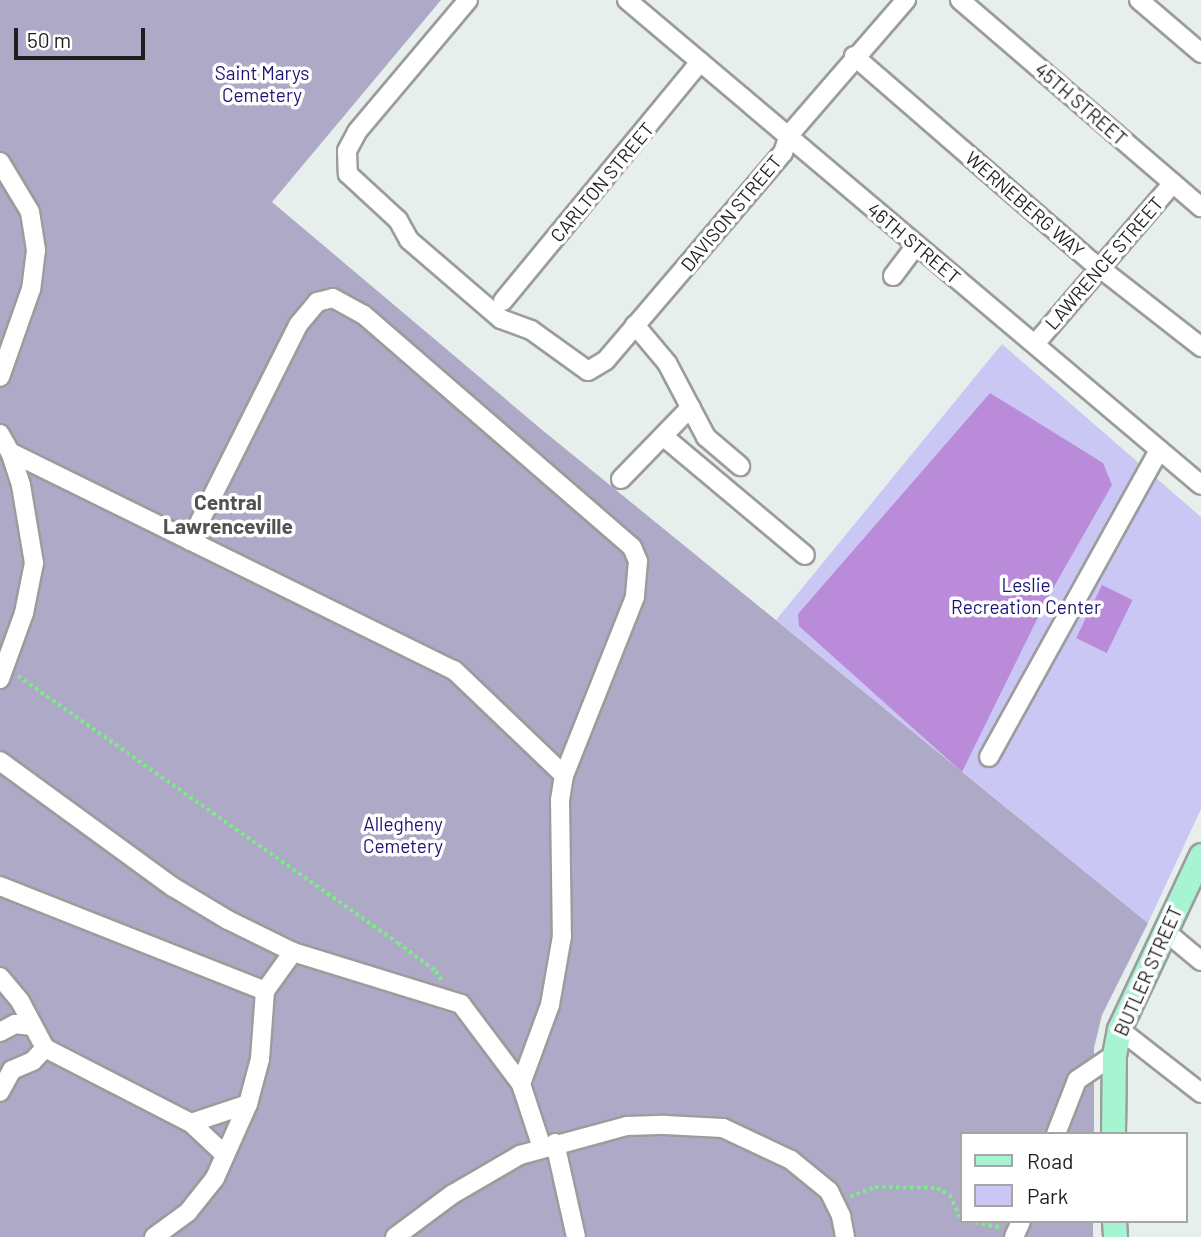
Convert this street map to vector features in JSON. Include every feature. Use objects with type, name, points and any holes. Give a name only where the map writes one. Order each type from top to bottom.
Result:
[{"type":"main road","name":"BUTLER STREET","points":[[1113,1132],[1114,1055],[1119,1029],[1201,855]]},
{"type":"street","name":"DAVISON STREET","points":[[468,0],[380,100],[346,151],[348,174],[398,220],[409,240],[501,318],[531,330],[583,370],[595,369],[606,360],[783,153],[789,135],[854,56],[905,0]]},
{"type":"street","name":"46TH STREET","points":[[627,0],[1201,485]]},
{"type":"street","name":"45TH STREET","points":[[960,0],[1201,207]]},
{"type":"street","points":[[1139,0],[1201,53]]},
{"type":"street","name":"WERNEBERG WAY","points":[[854,56],[1100,268],[1201,346]]},
{"type":"street","name":"CARLTON STREET","points":[[503,301],[700,62]]},
{"type":"street","points":[[0,162],[30,212],[36,250],[31,289],[6,340],[0,377]]},
{"type":"street","name":"LAWRENCE STREET","points":[[1035,344],[1172,183]]},
{"type":"street","points":[[893,276],[916,246]]},
{"type":"street","points":[[191,541],[298,325],[324,299],[351,306],[632,547],[639,570],[635,597],[564,775],[560,800],[562,936],[550,1005],[521,1084]]},
{"type":"street","points":[[635,325],[667,363],[706,437],[740,466]]},
{"type":"street","points":[[621,479],[691,407]]},
{"type":"street","points":[[0,434],[10,452],[21,485],[34,562],[9,663],[0,679]]},
{"type":"street","points":[[663,436],[805,555]]},
{"type":"street","points":[[989,757],[1159,450]]},
{"type":"street","points":[[10,452],[454,670],[564,775]]},
{"type":"street","points":[[0,761],[173,887],[228,920],[293,951],[461,1004],[521,1084],[548,1145],[576,1237]]},
{"type":"street","points":[[0,886],[265,991]]},
{"type":"street","points":[[1165,931],[1201,961]]},
{"type":"street","points":[[154,1237],[188,1212],[215,1178],[248,1104],[260,1059],[265,991],[293,951]]},
{"type":"street","points":[[0,977],[20,1001],[45,1048],[191,1123],[224,1154]]},
{"type":"street","points":[[0,1032],[15,1024],[33,1026]]},
{"type":"street","points":[[1119,1029],[1201,1093]]},
{"type":"street","points":[[0,1092],[6,1067],[33,1061],[45,1048]]},
{"type":"street","points":[[1057,1132],[1077,1080],[1114,1055]]},
{"type":"street","points":[[191,1123],[248,1104]]},
{"type":"street","points":[[402,1235],[453,1194],[520,1155],[548,1145],[627,1126],[723,1128],[791,1160],[829,1191],[845,1237]]},
{"type":"path","points":[[9,663],[15,673],[436,971],[442,977],[443,997]]},
{"type":"path","points":[[836,1205],[875,1187],[937,1188],[950,1195],[960,1218]]},
{"type":"path","points":[[983,1223],[991,1224]]},
{"type":"green space","name":"Allegheny Cemetery","points":[[0,0],[441,0],[272,202],[541,429],[1148,923],[1102,1015],[1094,1048],[1094,1132],[960,1132],[960,1223],[1093,1223],[1093,1237],[0,1237]]},
{"type":"green space","name":"Leslie Recreation Center","points":[[1002,344],[1201,517],[1201,809],[1148,923],[776,620]]},
{"type":"green space","points":[[990,393],[1103,463],[1112,485],[1047,599],[962,772],[799,626],[798,614]]},
{"type":"green space","points":[[1102,585],[1133,600],[1107,653],[1076,638]]},
{"type":"district","name":"Central Lawrenceville","points":[[228,514]]},
{"type":"park label","name":"Saint Marys Cemetery","points":[[262,84]]}]
